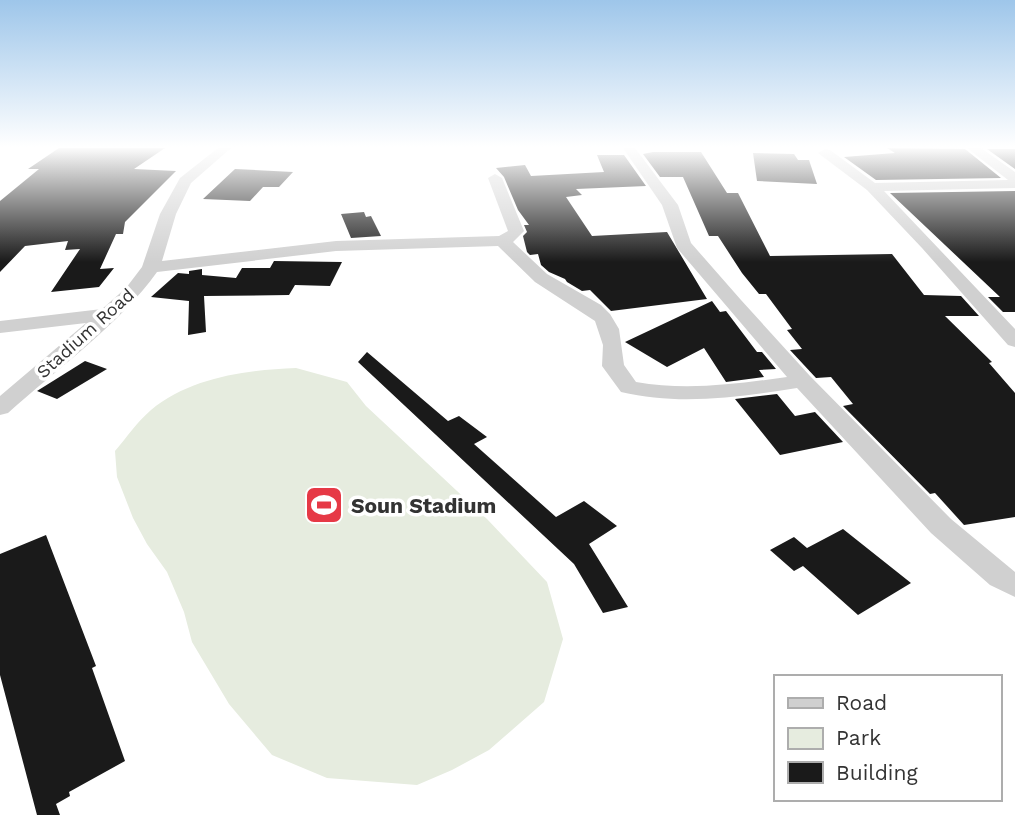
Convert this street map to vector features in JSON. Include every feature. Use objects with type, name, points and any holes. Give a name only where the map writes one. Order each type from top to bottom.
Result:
[{"type":"street","name":"Stadium Road","points":[[0,408],[111,314],[132,292],[151,267],[168,214],[182,186]]},
{"type":"street","points":[[151,267],[336,246],[502,241],[516,231],[499,186]]},
{"type":"street","points":[[656,186],[670,205],[683,244],[802,381],[941,526],[1000,577],[1015,586]]},
{"type":"street","points":[[872,187],[918,186]]},
{"type":"street","points":[[872,187],[928,244],[1015,341]]},
{"type":"street","points":[[502,241],[542,279],[586,303],[608,322],[614,353],[613,366],[629,387],[661,393],[718,393],[802,381]]},
{"type":"street","points":[[0,327],[111,314]]},
{"type":"green space","points":[[296,368],[347,382],[366,406],[487,519],[547,582],[563,639],[544,702],[489,750],[417,785],[327,778],[272,755],[229,704],[192,642],[184,612],[167,572],[133,518],[117,477],[115,451],[151,410],[167,399],[220,377]]},
{"type":"building","points":[[18,186],[161,186],[125,222],[123,234],[116,234],[100,269],[114,268],[99,287],[51,292],[80,249],[65,250],[68,241],[25,246],[0,272],[0,201]]},
{"type":"building","points":[[217,186],[280,186],[263,187],[250,201],[203,199]]},
{"type":"building","points":[[508,186],[645,186],[576,189],[582,195],[566,197],[592,236],[667,232],[707,299],[611,311],[590,290],[582,291],[549,272],[541,265],[538,254],[530,255],[527,252],[523,236],[527,232],[524,225],[529,225],[518,210]]},
{"type":"building","points":[[687,186],[723,186],[727,193],[738,193],[770,256],[892,254],[924,295],[961,296],[979,316],[945,316],[992,362],[989,363],[1015,393],[1015,517],[964,525],[935,493],[930,494],[843,406],[853,404],[831,377],[816,378],[790,350],[802,349],[787,330],[792,329],[766,294],[759,294],[742,273],[718,236],[709,236]]},
{"type":"building","points":[[1015,191],[1015,312],[1003,312],[988,297],[1000,297],[890,193]]},
{"type":"building","points":[[364,212],[366,217],[371,216],[381,236],[351,238],[341,214]]},
{"type":"building","points":[[274,261],[342,262],[330,286],[295,285],[289,295],[204,296],[206,332],[188,335],[189,301],[151,297],[178,273],[189,274],[189,271],[202,269],[202,275],[236,278],[242,268],[270,268]]},
{"type":"building","points":[[712,301],[720,312],[726,311],[757,352],[762,352],[776,369],[759,370],[764,377],[726,382],[704,348],[667,367],[625,342]]},
{"type":"building","points":[[367,352],[448,421],[459,416],[487,437],[474,444],[556,517],[584,501],[617,526],[589,544],[628,607],[603,613],[574,564],[358,362]]},
{"type":"building","points":[[85,361],[107,369],[57,399],[37,391]]},
{"type":"building","points":[[777,394],[795,416],[815,412],[843,442],[780,455],[735,399]]},
{"type":"building","points":[[843,529],[911,583],[858,615],[803,566],[794,571],[770,550],[794,537],[807,548]]},
{"type":"building","points":[[46,535],[96,666],[92,668],[125,761],[69,792],[70,796],[56,804],[60,815],[37,815],[0,675],[0,554]]},
{"type":"place","name":"Soun Stadium","points":[[324,505]]}]
